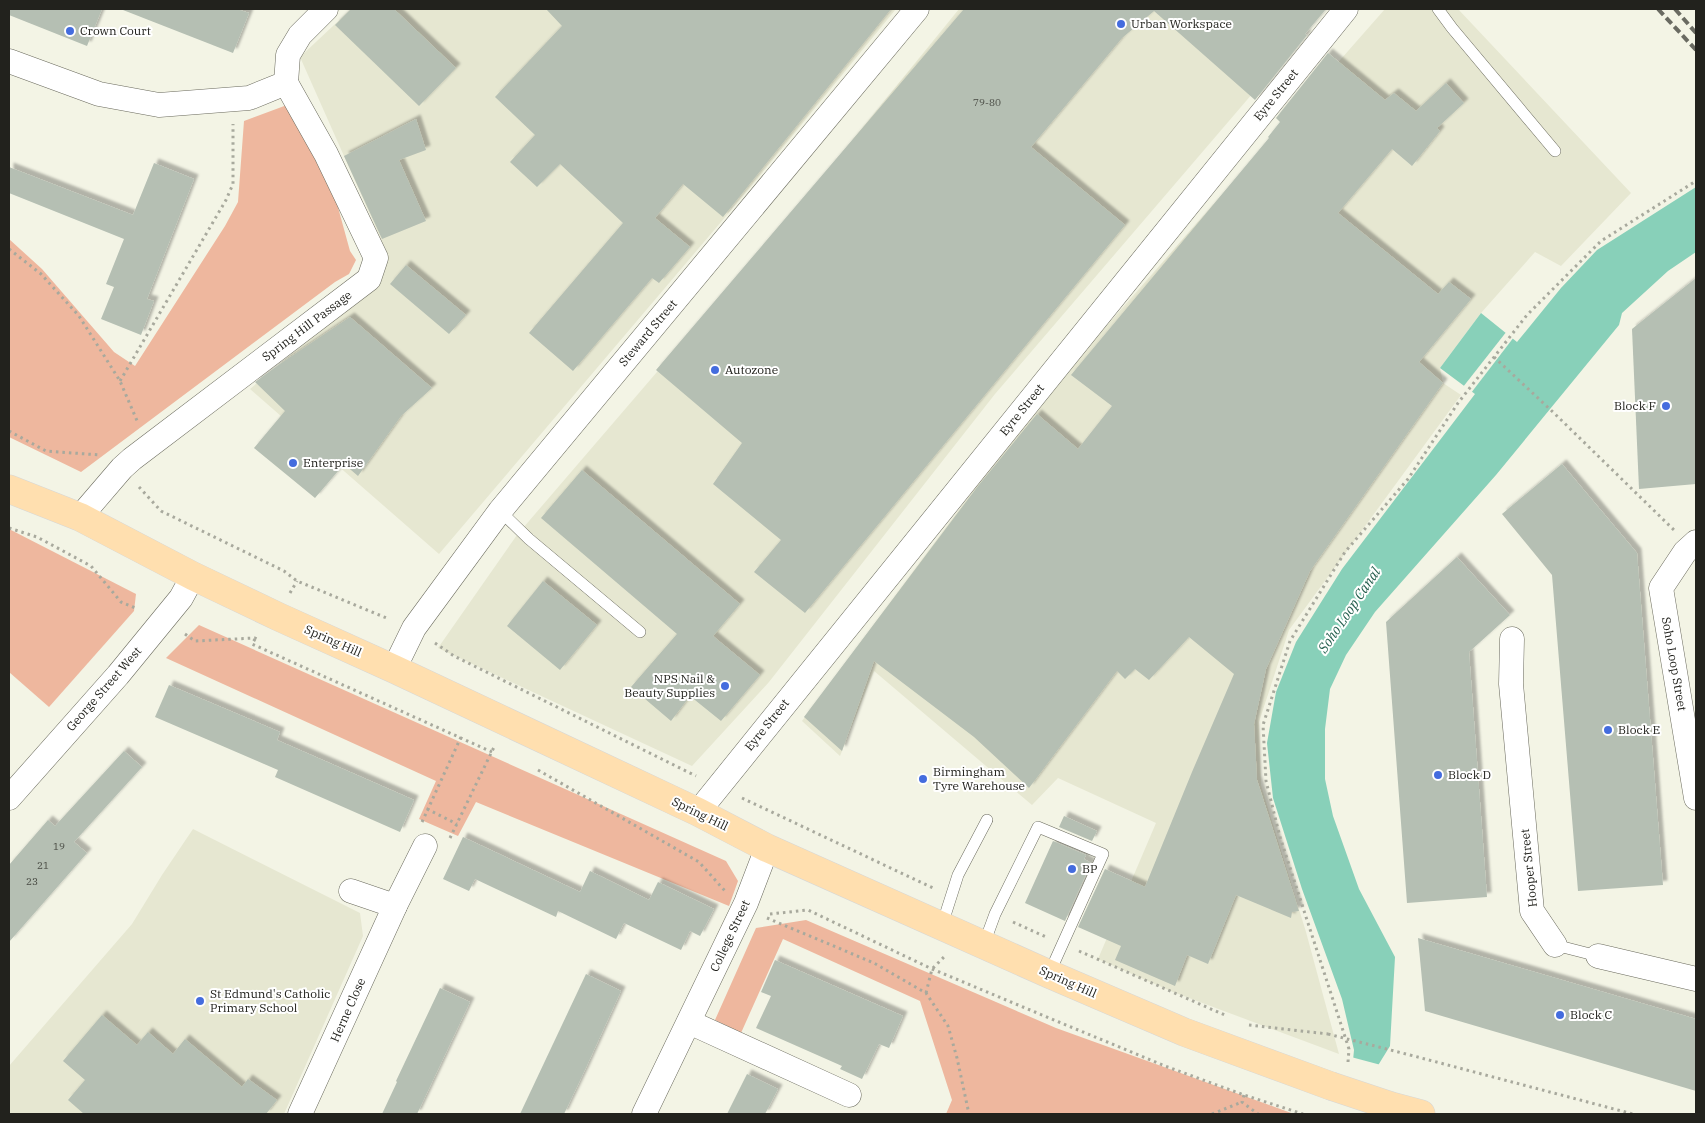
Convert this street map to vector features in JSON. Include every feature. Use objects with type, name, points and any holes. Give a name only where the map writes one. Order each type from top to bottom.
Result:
[{"type":"main road","name":"Spring Hill","points":[[9,467],[80,517]]},
{"type":"main road","name":"Spring Hill","points":[[9,489],[80,517],[193,576],[475,708],[501,733],[698,812],[767,848],[1184,1032],[1339,1077],[1391,1106],[1421,1114]]},
{"type":"street","points":[[9,61],[99,94],[159,105],[249,98],[286,83],[288,55],[300,34],[326,9]]},
{"type":"street","name":"Steward Street","points":[[394,669],[414,628],[500,511],[917,9]]},
{"type":"street","name":"Eyre Street","points":[[698,812],[717,786],[1346,9]]},
{"type":"street","name":"Spring Hill Passage","points":[[80,517],[122,468],[368,279],[376,258],[326,154],[286,83]]},
{"type":"street","name":"Soho Loop Street","points":[[1692,551],[1661,588],[1696,798]]},
{"type":"street","name":"George Street West","points":[[9,798],[118,675],[181,598],[193,576]]},
{"type":"street","name":"Hooper Street","points":[[1512,640],[1510,684],[1532,911],[1555,945]]},
{"type":"street","name":"Herne Close","points":[[300,1114],[395,906],[425,846]]},
{"type":"street","name":"College Street","points":[[644,1114],[745,906],[767,848]]},
{"type":"street","points":[[351,891],[395,906]]},
{"type":"street","name":"Hooper Street","points":[[1598,956],[1696,979]]},
{"type":"street","points":[[689,1022],[849,1095]]},
{"type":"lane","points":[[1438,9],[1555,151]]},
{"type":"lane","points":[[500,511],[529,539],[640,632]]},
{"type":"lane","points":[[988,820],[958,875],[952,896],[964,935],[995,914],[1038,827],[1103,854],[1049,974]]},
{"type":"lane","name":"Hooper Street","points":[[1555,945],[1598,956]]},
{"type":"path","points":[[120,381],[226,200],[233,184],[233,100]]},
{"type":"path","points":[[1339,1077],[1349,1049],[1280,837],[1266,781],[1263,725],[1290,641],[1345,552],[1408,479],[1458,403],[1527,315],[1601,242],[1696,181]]},
{"type":"path","points":[[9,249],[41,274],[79,316],[120,381],[148,447]]},
{"type":"path","points":[[1494,357],[1555,414],[1692,551]]},
{"type":"path","points":[[9,431],[46,451],[104,455],[122,468],[161,511],[284,571],[297,580],[378,616],[414,628],[454,656],[717,786],[952,896]]},
{"type":"path","points":[[9,528],[37,537],[91,566],[121,602],[165,618],[195,642],[255,638],[264,642]]},
{"type":"path","points":[[475,708],[413,840],[442,853],[501,733]]},
{"type":"path","points":[[488,742],[501,733]]},
{"type":"path","points":[[538,769],[699,862],[725,892],[745,906],[874,963],[926,993],[948,1026],[958,1058],[969,1114]]},
{"type":"path","points":[[428,809],[457,824]]},
{"type":"path","points":[[745,906],[769,914],[808,910],[932,969],[1165,1066],[1303,1114]]},
{"type":"path","points":[[995,914],[1228,1017]]},
{"type":"path","points":[[926,993],[932,969],[964,935]]},
{"type":"path","points":[[1246,1024],[1328,1034],[1633,1114]]},
{"type":"path","points":[[1242,1102],[1244,1095]]},
{"type":"path","points":[[1212,1114],[1242,1102]]},
{"type":"path","points":[[1242,1102],[1258,1114]]},
{"type":"shaded area","points":[[351,9],[896,9],[749,189],[439,554],[250,389],[372,286],[388,255],[300,57]]},
{"type":"shaded area","points":[[959,9],[1325,9],[995,394],[769,682],[692,766],[438,648],[517,535],[784,224]]},
{"type":"shaded area","points":[[1385,9],[1458,9],[1631,193],[1561,266],[1535,252],[1481,313],[1440,368],[1443,383],[1461,395],[1289,630],[1259,722],[1261,785],[1306,932],[1339,1054],[1173,992],[1098,959],[1156,823],[1058,778],[1032,805],[874,671],[840,756],[802,721],[1037,405]]},
{"type":"shaded area","points":[[287,105],[331,182],[350,251],[356,260],[349,274],[335,282],[81,472],[9,437],[9,239],[42,269],[114,352],[135,366],[225,226],[238,202],[244,121]]},
{"type":"shaded area","points":[[9,529],[136,594],[134,611],[49,707],[9,672]]},
{"type":"shaded area","points":[[199,625],[726,861],[738,881],[729,906],[476,802],[458,836],[419,819],[436,781],[166,658]]},
{"type":"shaded area","name":"St Edmund's Catholic Primary School","points":[[193,829],[360,913],[363,936],[284,1114],[9,1114],[9,1066],[132,924]]},
{"type":"shaded area","points":[[806,920],[1056,1028],[1294,1114],[946,1114],[952,1100],[920,1001],[783,939],[741,1033],[715,1020],[756,928]]},
{"type":"water","name":"Soho Loop Canal","points":[[1696,187],[1696,252],[1668,271],[1622,313],[1619,325],[1496,475],[1375,612],[1346,655],[1330,689],[1325,729],[1325,779],[1333,816],[1359,889],[1395,957],[1390,1046],[1348,1114],[1354,1050],[1342,999],[1302,889],[1273,798],[1267,743],[1276,692],[1296,642],[1342,569],[1475,394],[1440,368],[1481,313],[1517,342],[1561,288],[1597,250]]},
{"type":"pier","points":[[1507,331],[1514,337],[1471,393],[1463,387]]},
{"type":"pier","points":[[1351,1057],[1381,1065],[1372,1114],[1345,1114]]},
{"type":"building","name":"Crown Court","points":[[9,9],[102,9],[87,46],[9,15]]},
{"type":"building","points":[[123,9],[237,9],[249,13],[233,53]]},
{"type":"building","points":[[351,9],[394,9],[456,68],[419,106],[335,25]]},
{"type":"building","points":[[546,9],[891,9],[723,217],[683,184],[655,218],[690,247],[659,283],[652,278],[573,371],[529,333],[623,223],[560,164],[537,187],[510,162],[535,135],[495,97],[562,26]]},
{"type":"building","points":[[964,9],[1326,9],[1255,100],[1154,11],[1122,38],[1031,147],[1125,225],[805,613],[754,572],[781,540],[713,484],[742,443],[656,370]]},
{"type":"building","points":[[1328,53],[1385,100],[1394,93],[1416,111],[1446,83],[1464,103],[1437,128],[1440,131],[1412,166],[1392,149],[1338,213],[1438,294],[1449,282],[1471,299],[1419,362],[1443,383],[1310,571],[1266,669],[1254,724],[1257,780],[1299,911],[1292,912],[1291,918],[1236,895],[1208,964],[1187,955],[1175,986],[1115,960],[1121,946],[1078,927],[1105,869],[1145,887],[1234,674],[1189,637],[1149,680],[1135,669],[1125,679],[1117,671],[1029,788],[974,737],[874,661],[842,751],[804,717],[978,486],[1037,414],[1078,449],[1112,406],[1071,375],[1269,138],[1280,122],[1276,118]]},
{"type":"building","points":[[416,119],[426,150],[399,160],[426,221],[382,239],[344,156]]},
{"type":"building","points":[[154,163],[194,179],[147,299],[154,301],[141,335],[101,319],[114,287],[106,284],[124,239],[9,193],[9,167],[133,215]]},
{"type":"building","points":[[406,265],[466,315],[449,334],[390,284]]},
{"type":"building","name":"Block F","points":[[1696,278],[1696,484],[1639,489],[1632,329]]},
{"type":"building","points":[[350,317],[432,388],[401,416],[358,476],[344,464],[315,498],[254,448],[285,411],[255,382]]},
{"type":"building","name":"Block E","points":[[1562,464],[1637,553],[1663,885],[1578,891],[1552,575],[1502,514]]},
{"type":"building","points":[[582,470],[740,604],[713,636],[760,675],[721,721],[690,696],[671,721],[631,687],[677,634],[541,518]]},
{"type":"building","name":"Block D","points":[[1457,557],[1510,615],[1469,652],[1487,897],[1407,903],[1386,622]]},
{"type":"building","points":[[543,581],[597,625],[560,670],[507,626]]},
{"type":"building","points":[[169,685],[280,732],[277,740],[414,800],[400,832],[275,777],[278,770],[155,717]]},
{"type":"building","points":[[124,751],[142,767],[74,842],[87,853],[9,942],[9,865],[48,820],[55,826]]},
{"type":"building","points":[[1064,816],[1097,831],[1092,841],[1059,827]]},
{"type":"building","points":[[463,837],[580,892],[590,871],[649,900],[658,882],[714,909],[700,936],[690,931],[681,950],[624,923],[616,939],[558,911],[556,917],[475,879],[469,891],[443,879]]},
{"type":"building","points":[[1053,841],[1086,855],[1084,859],[1091,863],[1065,921],[1025,903]]},
{"type":"building","name":"Block C","points":[[1418,938],[1696,1019],[1696,1091],[1425,1011]]},
{"type":"building","points":[[775,960],[903,1016],[889,1048],[879,1044],[862,1079],[840,1069],[842,1066],[756,1028],[771,996],[761,992]]},
{"type":"building","points":[[586,974],[621,991],[584,1072],[564,1114],[520,1114]]},
{"type":"building","points":[[440,988],[470,1002],[417,1114],[382,1114],[396,1081]]},
{"type":"building","points":[[102,1015],[137,1045],[148,1032],[173,1054],[185,1039],[242,1087],[248,1079],[277,1100],[266,1114],[84,1114],[68,1100],[85,1080],[63,1061]]},
{"type":"building","points":[[747,1074],[778,1089],[765,1114],[727,1114]]},
{"type":"railway","points":[[1658,9],[1696,50]]},
{"type":"railway","points":[[1675,9],[1696,33]]},
{"type":"place","name":"Urban Workspace","points":[[1121,24]]},
{"type":"place","name":"Crown Court","points":[[70,31]]},
{"type":"place","name":"Autozone","points":[[715,370]]},
{"type":"place","name":"Block F","points":[[1666,406]]},
{"type":"place","name":"Enterprise","points":[[293,463]]},
{"type":"place","name":"NPS Nail & Beauty Supplies","points":[[725,686]]},
{"type":"place","name":"Block E","points":[[1608,730]]},
{"type":"place","name":"Block D","points":[[1438,775]]},
{"type":"place","name":"Birmingham Tyre Warehouse","points":[[923,779]]},
{"type":"place","name":"BP","points":[[1072,869]]},
{"type":"place","name":"St Edmund's Catholic Primary School","points":[[200,1001]]},
{"type":"place","name":"Block C","points":[[1560,1015]]}]
